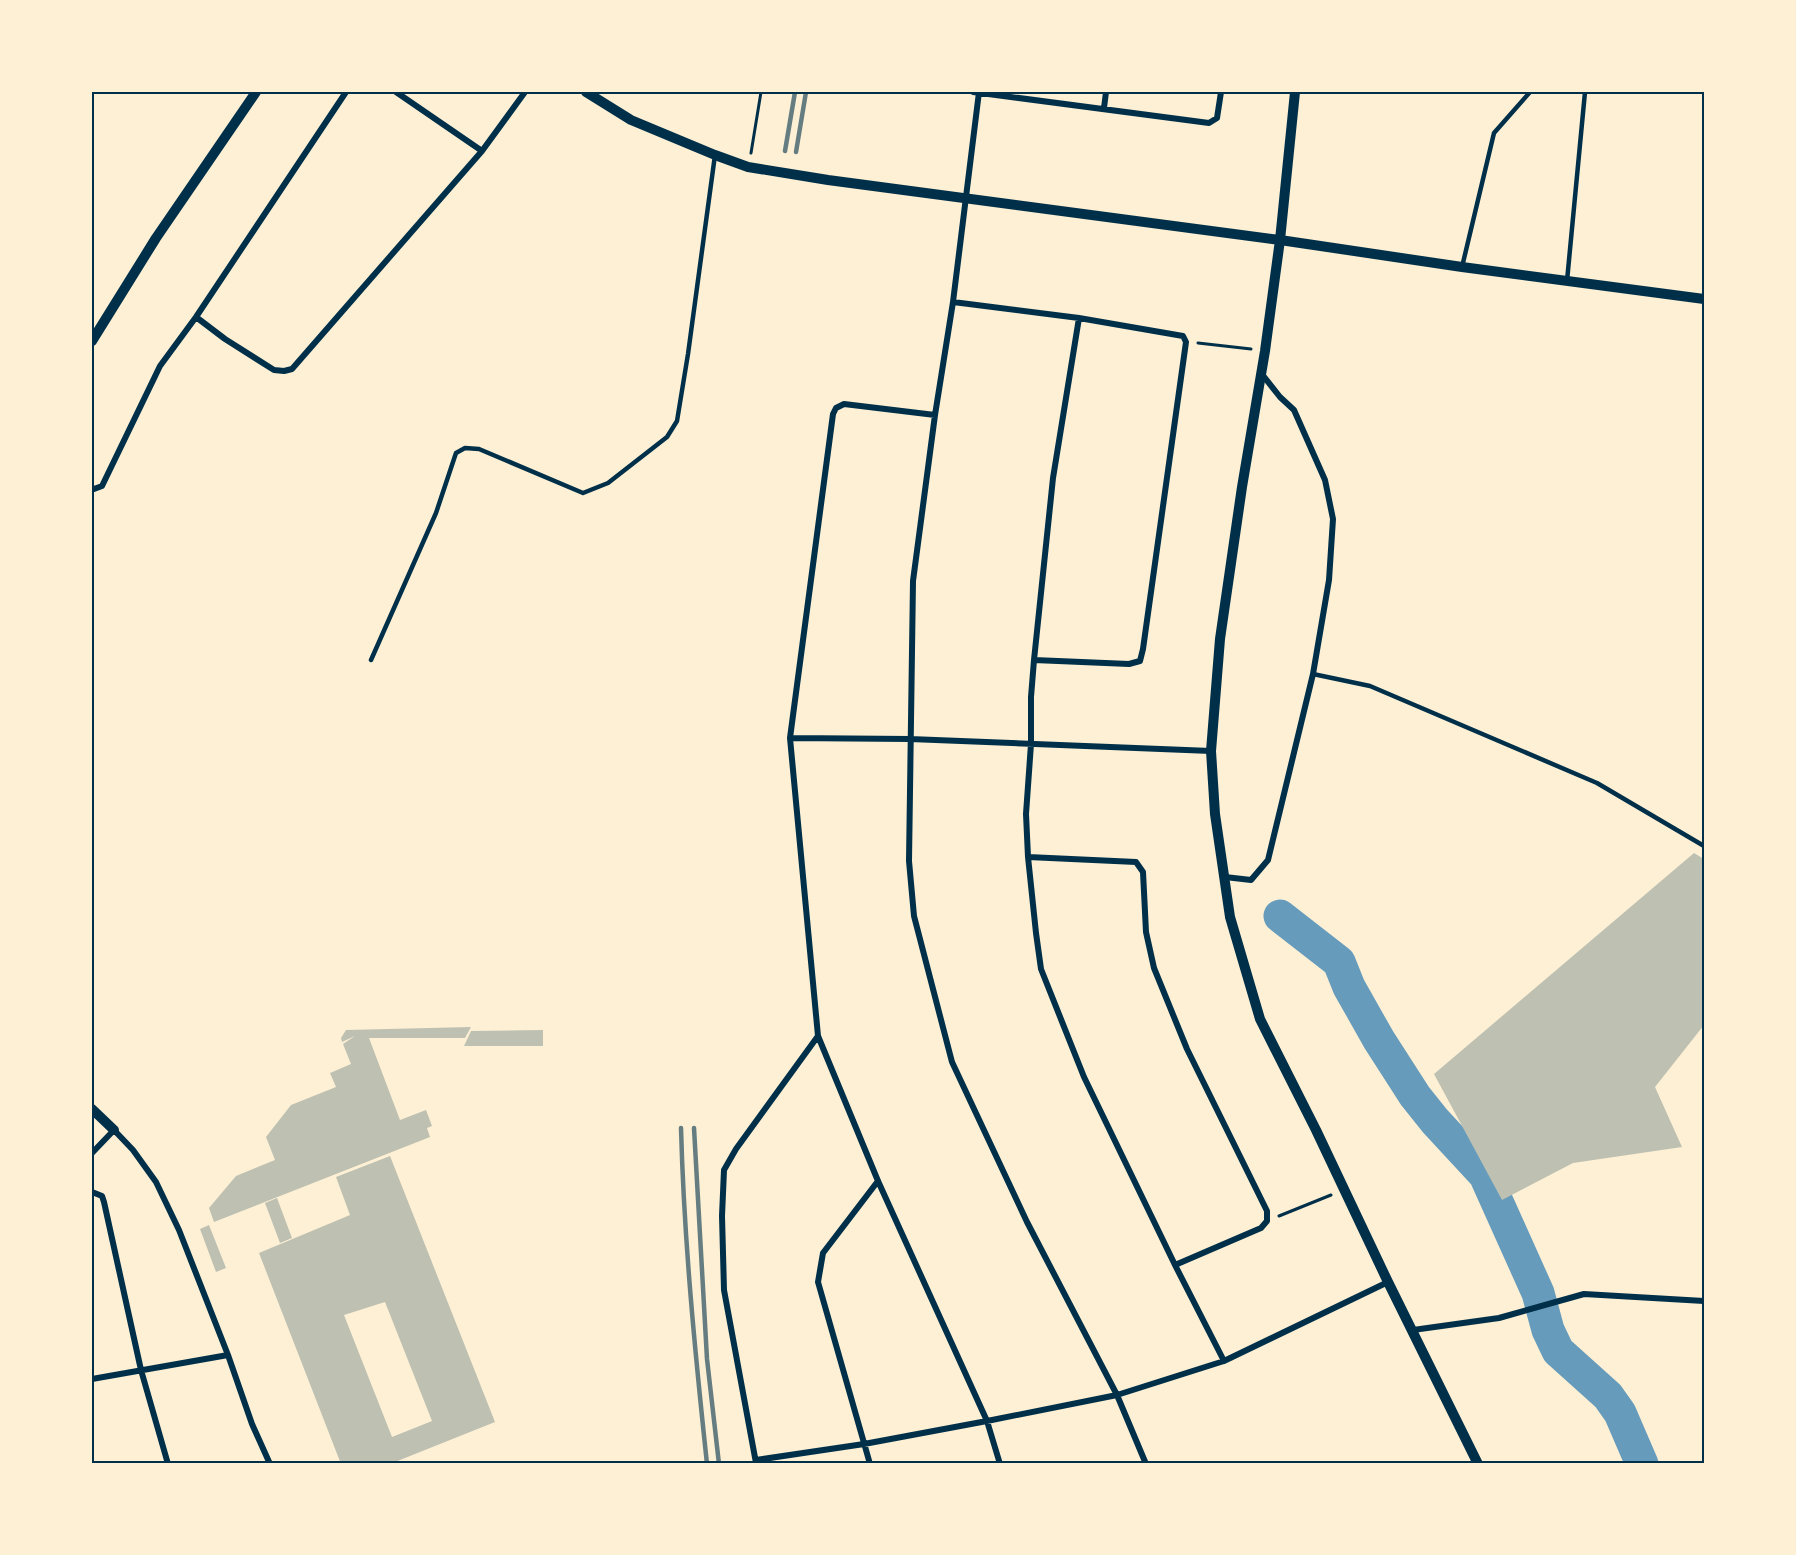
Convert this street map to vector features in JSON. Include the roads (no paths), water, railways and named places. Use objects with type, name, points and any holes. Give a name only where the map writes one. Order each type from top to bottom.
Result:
[{"type":"street","points":[[92,341],[156,238],[255,92]]},
{"type":"street","points":[[92,488],[102,486],[160,366],[196,317],[346,92]]},
{"type":"street","points":[[396,92],[482,151]]},
{"type":"street","points":[[196,317],[225,339],[274,370],[292,369],[482,151],[525,92]]},
{"type":"street","points":[[586,92],[631,120],[748,167],[965,199],[1704,298]]},
{"type":"street","points":[[973,92],[1209,123],[1216,118],[1221,92]]},
{"type":"street","points":[[979,92],[953,302],[935,414],[913,581],[909,861],[914,916],[952,1062],[1027,1222],[1117,1395],[1146,1464]]},
{"type":"street","points":[[1104,108],[1106,92]]},
{"type":"street","points":[[1294,92],[1280,240],[1265,351],[1220,639],[1211,751],[1215,814],[1230,917],[1260,1019],[1478,1464]]},
{"type":"street","points":[[953,302],[1079,318],[1183,336],[1186,342],[1140,661],[1129,664],[1034,660]]},
{"type":"street","points":[[1079,318],[1053,478],[1031,697],[1031,744],[1026,814],[1028,857],[1041,969],[1084,1077],[1224,1361]]},
{"type":"street","points":[[1225,877],[1251,880],[1268,860],[1313,674],[1329,580],[1333,519],[1325,480],[1294,410],[1260,372]]},
{"type":"street","points":[[935,414],[844,404],[836,408],[833,414],[790,738],[818,1036],[878,1180],[987,1421],[1000,1464]]},
{"type":"street","points":[[790,738],[910,739],[1211,751]]},
{"type":"street","points":[[1028,857],[1136,862],[1143,872],[1146,932],[1154,968],[1187,1049],[1267,1211],[1267,1221],[1261,1228],[1175,1265]]},
{"type":"street","points":[[818,1036],[736,1149],[724,1170],[722,1216],[724,1290],[756,1462],[864,1444],[1117,1395],[1224,1361],[1388,1282]]},
{"type":"street","points":[[92,1109],[133,1150],[156,1182],[179,1230],[208,1309],[228,1355],[252,1424],[270,1464]]},
{"type":"street","points":[[92,1153],[114,1130]]},
{"type":"street","points":[[870,1464],[818,1282],[823,1253],[878,1180]]},
{"type":"street","points":[[92,1192],[102,1196],[104,1202],[141,1370],[168,1464]]},
{"type":"street","points":[[1413,1330],[1499,1318],[1584,1294],[1704,1301]]},
{"type":"street","points":[[92,1379],[228,1355]]},
{"type":"lane","points":[[1462,267],[1494,133],[1530,92]]},
{"type":"lane","points":[[1567,281],[1585,92]]},
{"type":"lane","points":[[370,660],[436,513],[456,453],[465,448],[479,449],[583,493],[608,483],[667,437],[677,421],[679,410],[715,155]]},
{"type":"lane","points":[[1313,674],[1370,686],[1597,783],[1704,846]]},
{"type":"waterway","points":[[1280,916],[1339,962],[1349,987],[1379,1040],[1415,1096],[1485,1175],[1538,1293],[1548,1330],[1558,1351],[1608,1396],[1620,1413],[1642,1464]]},
{"type":"railway","points":[[785,151],[795,92]]},
{"type":"railway","points":[[796,152],[806,92]]},
{"type":"railway","points":[[681,1128],[691,1296],[707,1464]]},
{"type":"railway","points":[[694,1128],[707,1359],[719,1464]]}]
